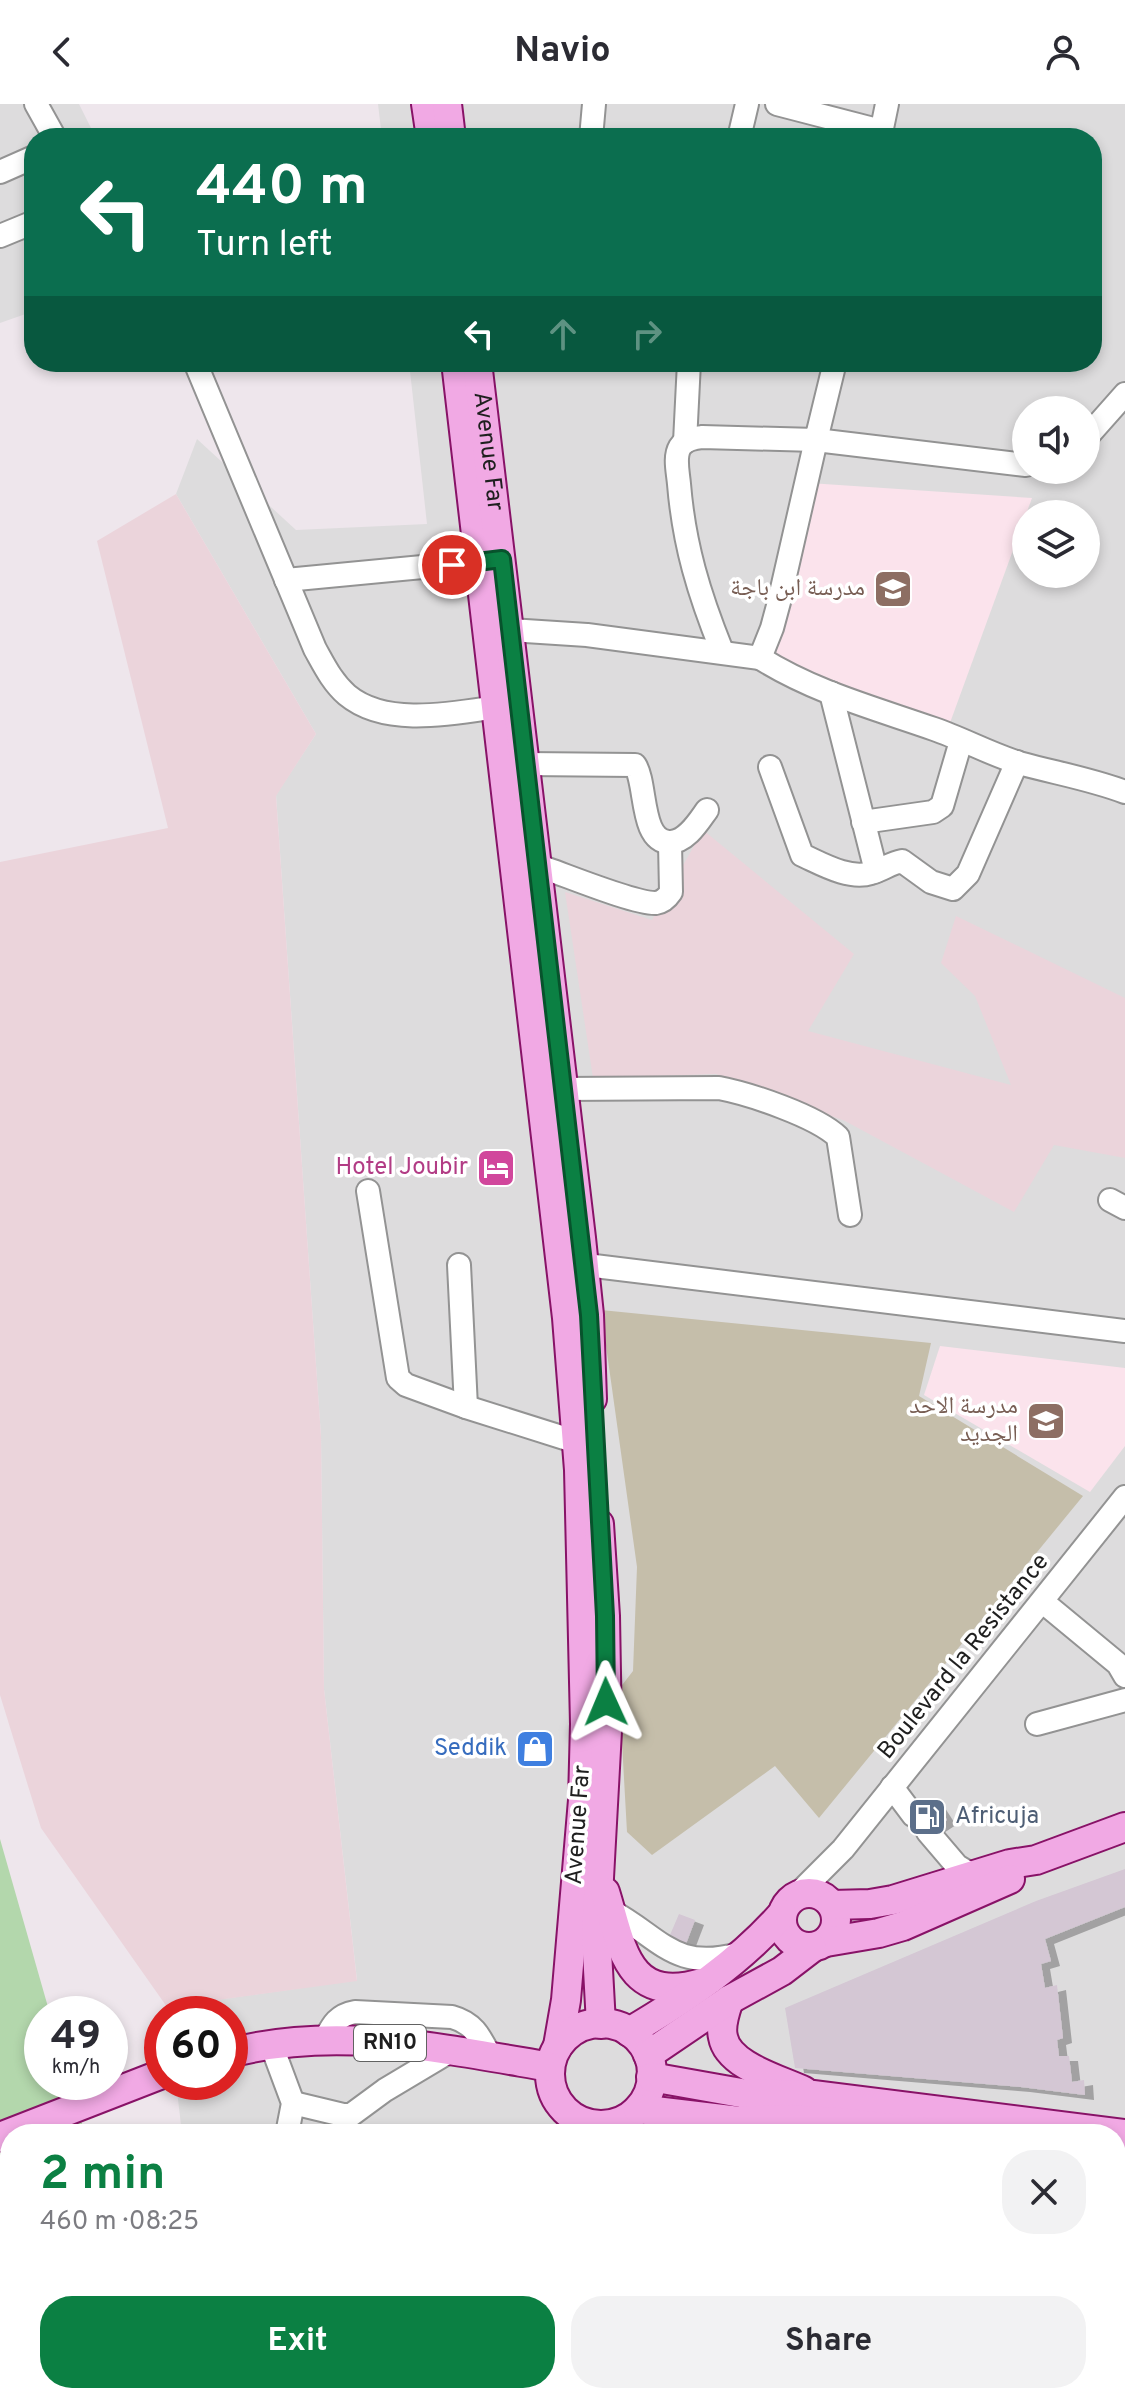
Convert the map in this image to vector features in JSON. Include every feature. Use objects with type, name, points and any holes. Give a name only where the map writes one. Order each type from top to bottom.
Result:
[{"type":"main road","points":[[426,104],[430,128]]},
{"type":"main road","points":[[447,104],[450,128]]},
{"type":"main road","name":"Avenue Far","points":[[458,372],[490,561],[510,630],[506,706],[525,764],[562,1089],[572,1263],[585,1659],[583,1800],[566,2000],[554,2056]]},
{"type":"main road","name":"Avenue Far","points":[[478,372],[490,561],[506,706],[521,906],[572,1263],[589,1315],[605,1616],[607,1731],[596,1933],[601,2024]]},
{"type":"main road","points":[[649,2066],[719,1990],[743,1953],[757,1943],[789,1905],[814,1893],[830,1902],[870,1904],[893,1900],[1010,1864],[1036,1860],[1125,1827]]},
{"type":"main road","points":[[789,1905],[784,1931],[788,1939],[795,1944],[819,1945],[903,1926],[1013,1877],[1036,1860]]},
{"type":"main road","points":[[600,1876],[629,1965],[647,1981],[719,1990]]},
{"type":"main road","points":[[629,2032],[719,1990],[782,1971],[819,1945],[836,1927],[830,1902]]},
{"type":"main road","points":[[719,1990],[723,2040],[730,2053],[743,2064],[813,2095]]},
{"type":"main road","points":[[579,2124],[556,2098],[550,2083],[554,2056],[577,2029],[611,2024],[637,2038],[649,2066],[649,2091],[638,2109],[625,2119],[610,2124]]},
{"type":"main road","name":"RN10","points":[[248,2049],[325,2039],[371,2041],[490,2056],[554,2056]]},
{"type":"main road","points":[[649,2066],[741,2093],[813,2095],[1045,2124]]},
{"type":"main road","points":[[33,2124],[144,2081]]},
{"type":"main road","points":[[638,2109],[739,2121],[854,2124]]},
{"type":"main road","points":[[731,2124],[739,2121]]},
{"type":"street","points":[[36,104],[49,128]]},
{"type":"street","points":[[592,128],[594,104]]},
{"type":"street","points":[[741,128],[747,104]]},
{"type":"street","points":[[777,104],[860,128]]},
{"type":"street","points":[[882,128],[887,104]]},
{"type":"street","points":[[0,172],[24,161]]},
{"type":"street","points":[[0,236],[24,226]]},
{"type":"street","points":[[199,372],[315,649],[329,675],[350,697],[363,704],[404,715],[449,715],[506,706]]},
{"type":"street","points":[[685,442],[688,372]]},
{"type":"street","points":[[760,658],[779,602],[833,372]]},
{"type":"street","points":[[1100,422],[1125,394]]},
{"type":"street","points":[[722,651],[692,567],[682,523],[677,462],[680,447],[685,442],[702,437],[816,440],[1012,463]]},
{"type":"street","points":[[286,580],[490,561]]},
{"type":"street","points":[[510,630],[587,635],[760,658],[793,678],[1017,762],[1100,782],[1125,792]]},
{"type":"street","points":[[831,693],[876,871]]},
{"type":"street","points":[[863,822],[933,812],[942,806],[961,741]]},
{"type":"street","points":[[770,767],[802,855],[843,872],[869,874],[902,861],[943,888],[953,889],[968,874],[1017,762]]},
{"type":"street","points":[[525,764],[635,765],[641,775],[651,830],[661,840],[670,843],[695,827],[707,810]]},
{"type":"street","points":[[536,865],[656,903],[667,898],[671,892],[670,843]]},
{"type":"street","points":[[562,1089],[719,1088],[806,1118],[830,1129],[838,1137],[850,1215]]},
{"type":"street","points":[[368,1191],[398,1378],[406,1385],[466,1407],[577,1442]]},
{"type":"street","points":[[572,1263],[1125,1331]]},
{"type":"street","points":[[459,1265],[466,1407]]},
{"type":"street","name":"Boulevard la Resistance","points":[[789,1905],[843,1849],[1125,1497]]},
{"type":"street","points":[[1043,1602],[1123,1664],[1101,1705]]},
{"type":"street","points":[[1037,1724],[1125,1700]]},
{"type":"street","points":[[892,1787],[913,1815]]},
{"type":"street","points":[[928,1832],[957,1866],[972,1875]]},
{"type":"street","name":"Boulevard la Resistance","points":[[830,1902],[843,1849]]},
{"type":"street","points":[[611,1911],[631,1921],[669,1950],[699,1960],[715,1961],[743,1953]]},
{"type":"street","points":[[325,2039],[336,2021],[344,2014],[355,2012],[452,2017],[463,2020],[475,2029],[490,2056]]},
{"type":"street","points":[[271,2044],[293,2103],[289,2124]]},
{"type":"street","points":[[293,2103],[343,2115],[348,2124],[385,2090],[452,2050]]},
{"type":"shaded area","points":[[0,104],[79,104],[91,128],[24,128],[24,315],[0,323]]},
{"type":"shaded area","points":[[378,104],[1125,104],[1125,2124],[181,2124],[178,2100],[248,2100],[248,1996],[244,1996],[357,1980],[324,1689],[321,1436],[276,795],[316,734],[176,494],[197,439],[296,530],[427,524],[410,372],[1102,372],[1102,128],[381,128]]},
{"type":"shaded area","name":"مدرسة ابن باجة","points":[[809,483],[1032,498],[1012,500],[1012,553],[947,731],[774,665]]},
{"type":"shaded area","points":[[176,494],[316,734],[276,796],[321,1436],[324,1689],[357,1981],[247,1996],[159,1996],[41,1828],[0,1695],[0,862],[168,828],[97,541]]},
{"type":"shaded area","points":[[703,830],[854,954],[808,1031],[1011,1085],[975,996],[941,963],[956,916],[1125,998],[1125,1158],[1054,1145],[1014,1212],[845,1121],[716,1074],[593,1078],[565,892],[652,920]]},
{"type":"shaded area","points":[[601,1310],[931,1343],[919,1396],[1083,1496],[819,1818],[775,1766],[652,1855],[627,1832],[619,1689],[633,1671],[637,1567]]},
{"type":"shaded area","name":"مدرسة الاحد الجديد","points":[[940,1346],[1125,1368],[1125,1446],[1090,1492],[924,1395]]},
{"type":"shaded area","points":[[0,1839],[45,1996],[24,1996],[24,2100],[75,2100],[82,2124],[0,2124]]},
{"type":"building","name":"Africuja","points":[[934,1800],[947,1820],[918,1839],[905,1820]]},
{"type":"building","points":[[1125,1869],[1125,1907],[1045,1939],[1051,1961],[1041,1964],[1045,1988],[1057,1985],[1063,2038],[1057,2040],[1059,2056],[1069,2056],[1072,2082],[1084,2080],[1085,2095],[795,2068],[785,2008],[1036,1901]]},
{"type":"building","points":[[679,1914],[695,1920],[684,1949],[667,1942]]},
{"type":"place","name":"مدرسة ابن باجة","points":[[893,589]]},
{"type":"place","name":"Hotel Joubir","points":[[496,1168]]},
{"type":"place","name":"مدرسة الاحد الجديد","points":[[1046,1421]]},
{"type":"place","name":"Seddik","points":[[535,1749]]},
{"type":"place","name":"Africuja","points":[[927,1817]]},
{"type":"route","points":[[452,565],[502,559],[589,1315],[605,1616],[606,1702]]}]
